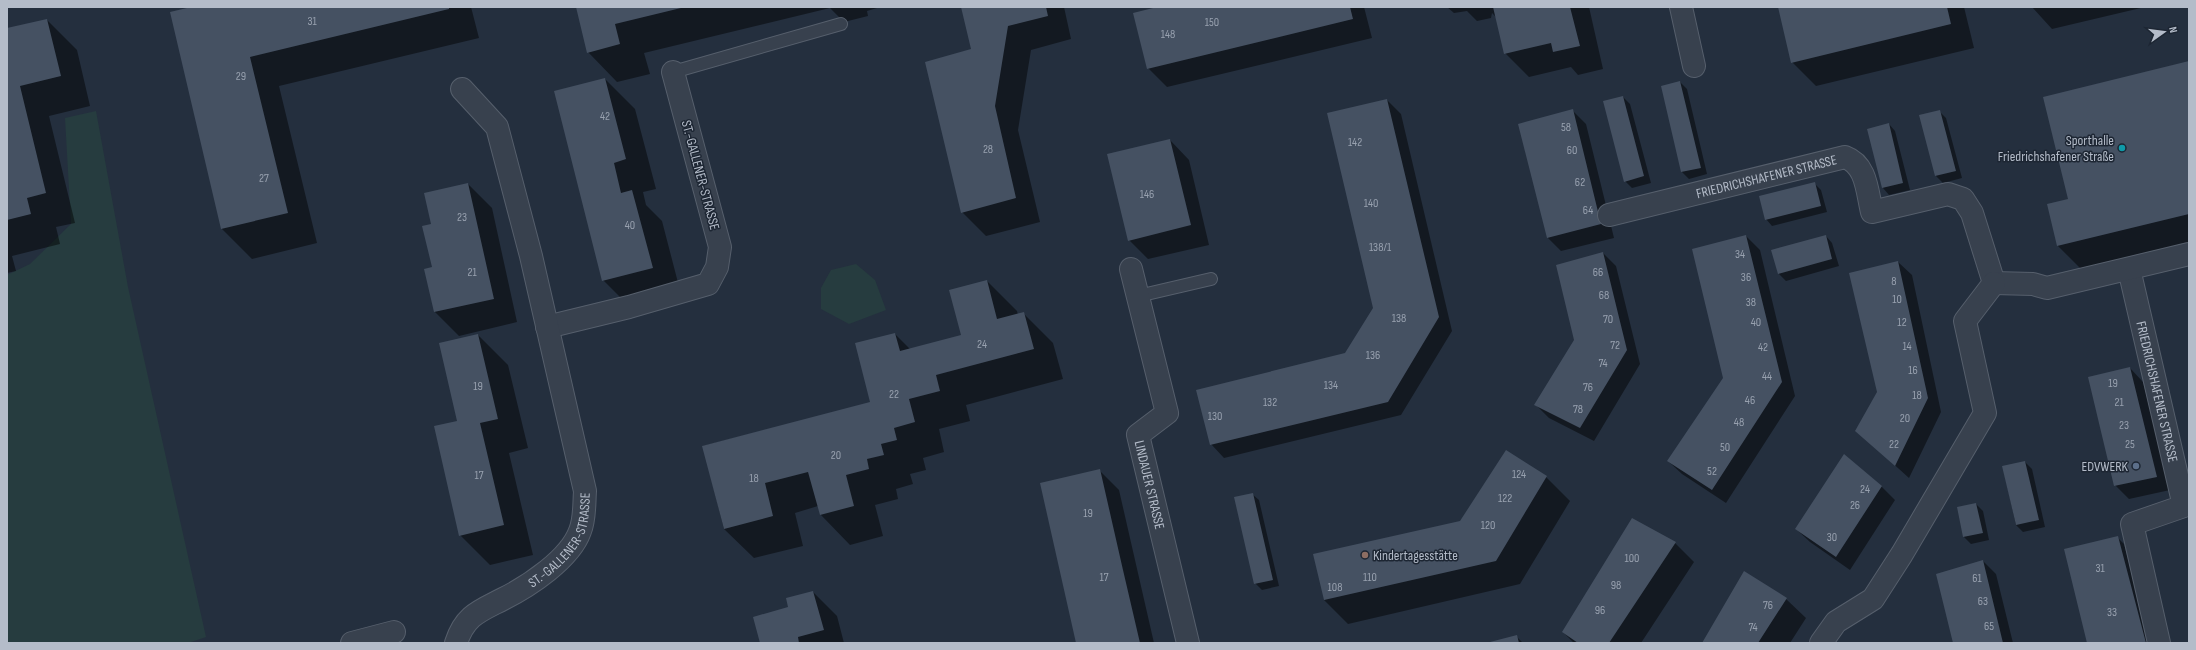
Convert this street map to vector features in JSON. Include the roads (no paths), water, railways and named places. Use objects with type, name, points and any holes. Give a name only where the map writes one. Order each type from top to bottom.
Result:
[{"type":"street","points":[[1681,7],[1694,66]]},
{"type":"street","name":"ST.-GALLENER-STRASSE","points":[[547,327],[629,307],[708,284],[717,267],[720,247],[673,72]]},
{"type":"street","name":"ST.-GALLENER-STRASSE","points":[[456,643],[470,616],[505,598],[549,569],[570,549],[580,531],[584,514],[585,492],[547,327],[497,127],[462,89]]},
{"type":"street","name":"FRIEDRICHSHAFENER STRASSE","points":[[1609,215],[1845,157],[1853,160],[1861,168],[1872,212],[1948,194],[1963,199],[1972,213],[1994,283]]},
{"type":"street","points":[[1821,643],[1836,622],[1873,599],[1886,580],[1985,413],[1965,321],[1994,283],[2034,284],[2047,288],[2189,254]]},
{"type":"street","name":"LINDAUER STRASSE","points":[[1131,269],[1167,413],[1138,435],[1188,643]]},
{"type":"street","name":"FRIEDRICHSHAFENER STRASSE","points":[[2129,269],[2184,506],[2132,524],[2159,643]]},
{"type":"street","points":[[352,643],[394,632]]},
{"type":"lane","name":"ST.-GALLENER-STRASSE","points":[[673,72],[841,24]]},
{"type":"lane","points":[[1138,296],[1211,279]]},
{"type":"place","name":"Sporthalle Friedrichshafener Straße","points":[[2122,148]]},
{"type":"place","name":"EDVWERK","points":[[2136,466]]},
{"type":"place","name":"Kindertagesstätte","points":[[1365,555]]}]
